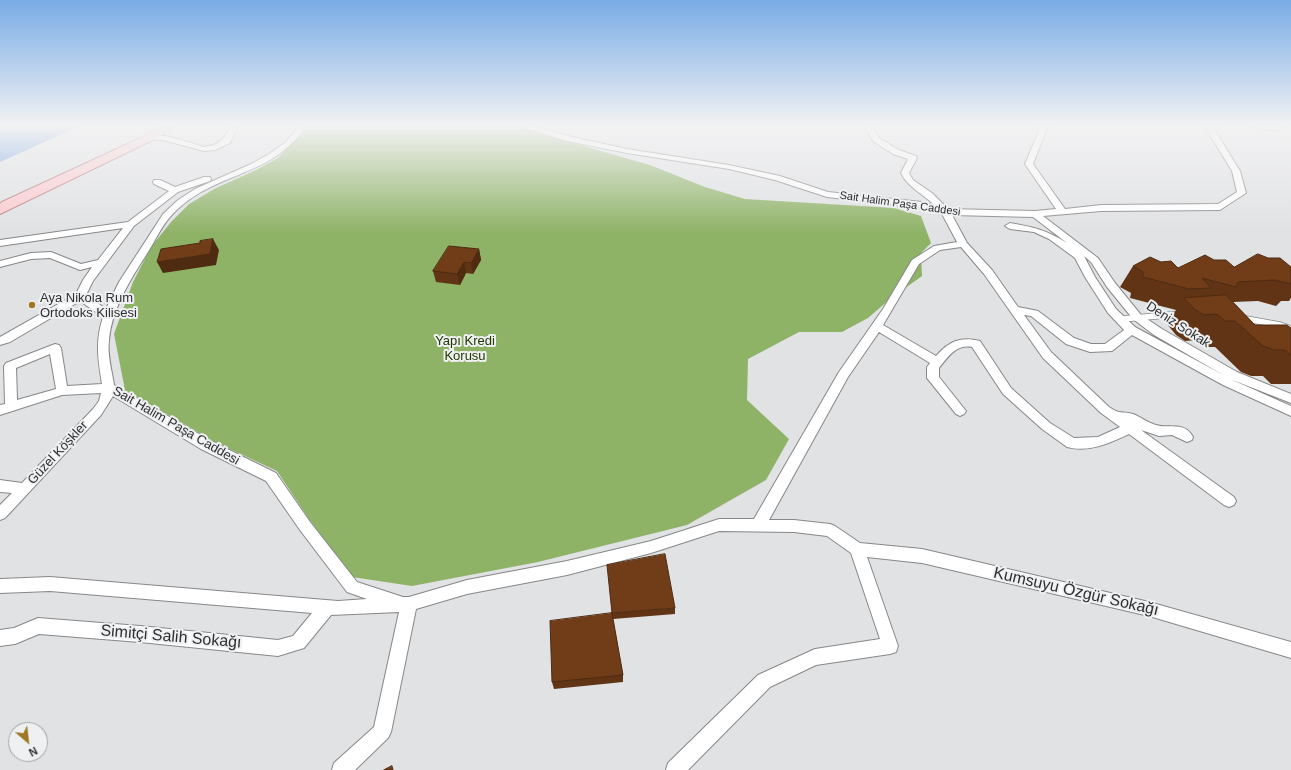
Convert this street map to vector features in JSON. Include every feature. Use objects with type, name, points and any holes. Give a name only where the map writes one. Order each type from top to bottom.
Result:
[{"type":"main road","points":[[0,210],[7,205],[97,162]]},
{"type":"street","name":"Sait Halim Paşa Caddesi","points":[[264,162],[199,189],[167,216],[120,289],[108,315],[103,340],[104,364],[109,388],[212,448],[271,477],[305,526],[352,587],[406,604]]},
{"type":"street","name":"Sait Halim Paşa Caddesi","points":[[696,162],[729,167],[777,178],[826,194],[922,205],[946,212],[1035,214],[1101,208],[1220,207],[1242,193],[1236,171],[1230,162]]},
{"type":"street","points":[[911,162],[904,173],[909,181],[929,195],[946,212],[963,244],[988,272],[1047,355],[1105,410],[1229,501]]},
{"type":"street","points":[[1030,162],[1029,164],[1062,211]]},
{"type":"street","name":"Sait Halim Paşa Caddesi","points":[[80,296],[88,280],[100,263],[131,224],[175,190],[257,166]]},
{"type":"street","points":[[157,182],[175,190]]},
{"type":"street","name":"Deniz Sokak","points":[[1035,214],[1095,260],[1111,285],[1137,317],[1158,332],[1233,375],[1291,399]]},
{"type":"street","points":[[0,243],[131,224]]},
{"type":"street","points":[[1010,226],[1036,230],[1052,237],[1079,256],[1090,277],[1108,305],[1131,330],[1227,382],[1291,411]]},
{"type":"street","points":[[758,526],[844,375],[888,310],[915,262],[937,248],[963,244]]},
{"type":"street","points":[[0,264],[31,256],[51,255],[80,267],[100,263]]},
{"type":"street","points":[[0,341],[80,296],[108,315]]},
{"type":"street","points":[[1015,310],[1034,313],[1070,341],[1090,348],[1108,348],[1131,330]]},
{"type":"street","points":[[877,326],[938,362]]},
{"type":"street","points":[[960,411],[933,378],[933,367],[953,345],[964,341],[976,344],[1007,391],[1046,426],[1072,443],[1099,442],[1130,428]]},
{"type":"street","points":[[62,391],[55,348],[10,366],[6,408],[62,391],[109,388]]},
{"type":"street","name":"Güzel Köşkler","points":[[0,514],[50,464],[105,402],[109,388]]},
{"type":"street","points":[[1116,418],[1129,418],[1151,429],[1159,431],[1174,430],[1187,437]]},
{"type":"street","points":[[0,486],[25,489]]},
{"type":"street","points":[[0,586],[50,584],[338,608],[406,604],[467,587],[567,568],[651,547],[719,525],[794,526],[830,530],[857,549],[890,646],[815,657],[764,681],[675,770]]},
{"type":"street","name":"Kumsuyu Özgür Sokağı","points":[[857,549],[922,556],[1149,609],[1291,650]]},
{"type":"street","points":[[341,770],[382,732],[406,604]]},
{"type":"street","name":"Simitçi Salih Sokağı","points":[[0,638],[15,636],[38,626],[140,634],[278,648],[298,642],[327,608]]},
{"type":"lane","points":[[1121,319],[1185,314]]},
{"type":"lane","points":[[1237,317],[1280,325],[1291,329]]},
{"type":"green space","name":"Yapı Kredi Korusu","points":[[271,162],[639,162],[705,187],[745,199],[894,208],[921,216],[931,243],[921,253],[922,276],[890,299],[868,318],[842,332],[799,332],[748,359],[747,400],[789,439],[766,480],[687,525],[538,562],[412,586],[352,577],[309,519],[277,471],[215,442],[125,390],[114,334],[133,282],[151,247],[171,222],[189,204],[216,188]]},
{"type":"building","points":[[213,239],[210,254],[157,262],[161,249],[200,243],[200,241]]},
{"type":"building","points":[[449,246],[479,249],[471,263],[464,262],[457,274],[433,271]]},
{"type":"building","points":[[1258,254],[1268,258],[1280,258],[1291,267],[1291,284],[1274,280],[1238,282],[1236,287],[1202,278],[1211,288],[1189,289],[1143,277],[1143,272],[1133,266],[1150,257],[1161,262],[1171,261],[1178,268],[1205,255],[1214,260],[1226,260],[1234,267]]},
{"type":"building","points":[[1226,295],[1255,325],[1287,325],[1291,328],[1291,355],[1285,350],[1274,350],[1263,346],[1235,321],[1225,321],[1217,314],[1204,315],[1194,309],[1184,298]]},
{"type":"building","points":[[665,554],[675,608],[612,613],[607,565]]},
{"type":"building","points":[[612,613],[623,675],[552,682],[550,621]]},
{"type":"building","points":[[392,766],[393,770],[384,770]]},
{"type":"place","name":"Aya Nikola Rum Ortodoks Kilisesi","points":[[32,305]]}]
